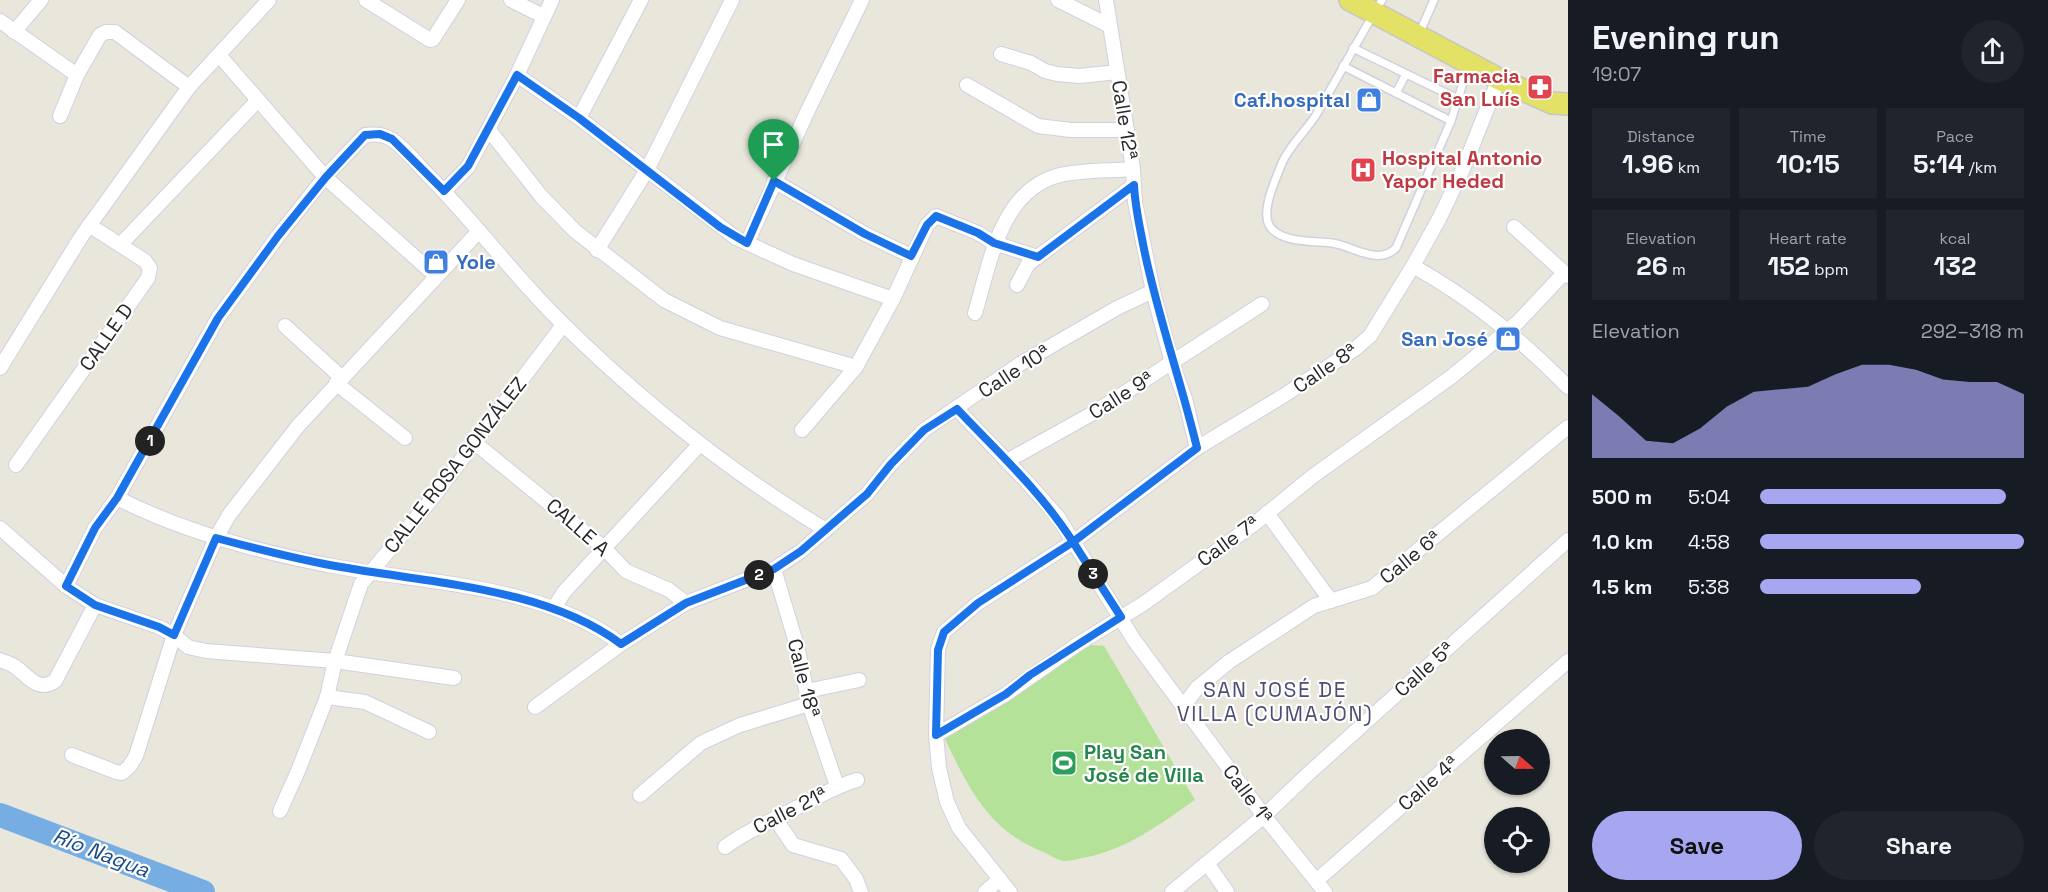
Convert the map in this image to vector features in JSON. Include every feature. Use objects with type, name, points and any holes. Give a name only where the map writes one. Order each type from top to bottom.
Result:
[{"type":"main road","points":[[1350,0],[1378,7],[1418,36],[1470,64],[1499,79],[1560,104],[1568,117]]},
{"type":"street","points":[[14,32],[41,0]]},
{"type":"street","points":[[0,368],[89,225],[189,87],[269,0]]},
{"type":"street","points":[[366,0],[430,40],[433,39],[458,0]]},
{"type":"street","points":[[511,0],[543,16]]},
{"type":"street","points":[[444,191],[468,166],[489,130],[552,0]]},
{"type":"street","points":[[579,118],[641,0]]},
{"type":"street","points":[[597,250],[646,170],[732,0]]},
{"type":"street","points":[[747,243],[774,181],[862,0]]},
{"type":"street","points":[[1058,0],[1110,26]]},
{"type":"street","name":"Calle 12ª","points":[[1106,0],[1133,169],[1135,202],[1153,291],[1197,448]]},
{"type":"street","points":[[0,21],[77,75]]},
{"type":"street","points":[[60,116],[77,75],[99,35],[115,32],[189,87]]},
{"type":"street","points":[[1001,54],[1058,74],[1080,76],[1117,72]]},
{"type":"street","points":[[219,55],[326,177],[436,276]]},
{"type":"street","points":[[517,75],[579,118],[720,227],[747,243],[793,264],[893,299]]},
{"type":"street","name":"Calle 8ª","points":[[1010,892],[959,828],[947,802],[939,768],[936,735],[938,650],[944,632],[978,603],[1073,542],[1197,448],[1283,396],[1355,349],[1370,336],[1413,266],[1463,169],[1499,79]]},
{"type":"street","points":[[967,85],[1038,126],[1071,130],[1127,130]]},
{"type":"street","points":[[120,245],[258,100]]},
{"type":"street","points":[[489,130],[542,196],[597,250],[663,300],[720,328],[856,367]]},
{"type":"street","points":[[66,586],[95,528],[117,498],[218,318],[278,236],[326,177],[365,135],[380,134],[392,139],[444,191],[563,325],[700,444],[777,500],[826,530]]},
{"type":"street","points":[[975,313],[994,243],[1010,214],[1034,187],[1059,176],[1133,169]]},
{"type":"street","points":[[774,181],[865,234],[911,256]]},
{"type":"street","points":[[1017,285],[1028,264],[1134,185]]},
{"type":"street","points":[[802,430],[856,367],[893,299],[927,225],[936,216],[978,233],[994,243],[1038,257]]},
{"type":"street","name":"CALLE D","points":[[16,465],[148,278],[150,268],[145,261],[89,225]]},
{"type":"street","points":[[1514,227],[1566,275]]},
{"type":"street","points":[[72,755],[116,772],[122,773],[129,767],[136,756],[174,635],[216,538],[229,515],[298,426],[479,231]]},
{"type":"street","points":[[1413,266],[1452,288],[1508,329],[1568,387]]},
{"type":"street","name":"Calle 7ª","points":[[936,735],[1006,694],[1030,675],[1143,604],[1267,513],[1313,476],[1451,377],[1518,322],[1566,275]]},
{"type":"street","name":"Calle 10ª","points":[[535,707],[621,644],[686,603],[774,569],[801,551],[867,494],[891,464],[924,430],[1020,364],[1117,308],[1153,291]]},
{"type":"street","name":"Calle 9ª","points":[[1007,461],[1095,412],[1262,303]]},
{"type":"street","name":"CALLE ROSA GONZÁLEZ","points":[[280,811],[327,697],[335,661],[361,584],[431,500],[563,325]]},
{"type":"street","points":[[285,326],[339,380],[405,438]]},
{"type":"street","name":"Calle 1ª","points":[[957,409],[1058,518],[1134,640],[1264,816],[1321,886]]},
{"type":"street","name":"Calle 6ª","points":[[1183,707],[1197,688],[1230,661],[1314,606],[1372,588],[1568,427]]},
{"type":"street","name":"CALLE A","points":[[475,443],[604,548],[626,571],[669,590],[686,603]]},
{"type":"street","points":[[554,608],[564,592],[700,444]]},
{"type":"street","points":[[117,498],[154,516],[216,538],[292,558],[435,581],[554,608],[603,630],[621,644]]},
{"type":"street","points":[[1267,513],[1331,601]]},
{"type":"street","points":[[0,528],[66,586],[95,605],[159,627],[174,635],[188,647],[206,651],[335,661],[454,678]]},
{"type":"street","name":"Calle 5ª","points":[[1172,892],[1264,816],[1568,540]]},
{"type":"street","name":"Calle 18ª","points":[[774,569],[808,698],[837,786]]},
{"type":"street","points":[[0,660],[13,665],[38,685],[48,686],[55,681],[95,605]]},
{"type":"street","name":"Calle 4ª","points":[[1321,886],[1568,661]]},
{"type":"street","points":[[640,795],[701,743],[740,725],[859,680]]},
{"type":"street","points":[[327,697],[365,702],[429,732]]},
{"type":"street","name":"Calle 21ª","points":[[725,847],[751,829],[837,786],[857,780]]},
{"type":"street","points":[[775,818],[793,845],[841,860],[856,879],[861,892]]},
{"type":"street","points":[[1208,862],[1227,892]]},
{"type":"street","points":[[984,892],[999,879]]},
{"type":"lane","points":[[1418,36],[1434,0]]},
{"type":"lane","points":[[1378,7],[1315,115],[1283,161],[1267,210],[1269,225],[1277,234],[1298,240],[1335,243],[1378,256],[1389,255],[1396,249],[1450,121],[1470,64]]},
{"type":"lane","points":[[1353,48],[1458,99]]},
{"type":"lane","points":[[1343,66],[1450,121]]},
{"type":"lane","points":[[1396,93],[1406,74]]},
{"type":"green space","name":"Play San José de Villa","points":[[1091,645],[1104,646],[1195,800],[1127,843],[1098,854],[1064,861],[1024,843],[994,819],[971,790],[944,737]]},
{"type":"waterway","name":"Río Nagua","points":[[0,815],[203,892]]},
{"type":"place","name":"Farmacia San Luís","points":[[1540,87]]},
{"type":"place","name":"Caf.hospital","points":[[1369,100]]},
{"type":"place","name":"Hospital Antonio Yapor Heded","points":[[1363,170]]},
{"type":"place","name":"Yole","points":[[436,262]]},
{"type":"place","name":"San José","points":[[1508,339]]},
{"type":"place","name":"Play San José de Villa","points":[[1064,763]]},
{"type":"district","name":"SAN JOSÉ DE VILLA (CUMAJÓN)","points":[[1275,702]]},
{"type":"route","points":[[774,181],[747,243],[720,227],[579,118],[517,75],[468,166],[444,191],[392,139],[380,134],[365,135],[344,156],[278,236],[218,318],[117,498],[95,528],[66,586],[95,605],[159,627],[174,635],[216,538],[292,558],[435,581],[554,608],[603,630],[621,644],[686,603],[774,569],[801,551],[867,494],[891,464],[924,430],[957,409],[1027,482],[1058,518],[1073,542],[978,603],[944,632],[938,650],[936,735],[1006,694],[1030,675],[1121,617],[1073,542],[1197,448],[1153,291],[1135,202],[1134,185],[1038,257],[994,243],[978,233],[936,216],[927,225],[911,256],[865,234],[774,181]]}]
